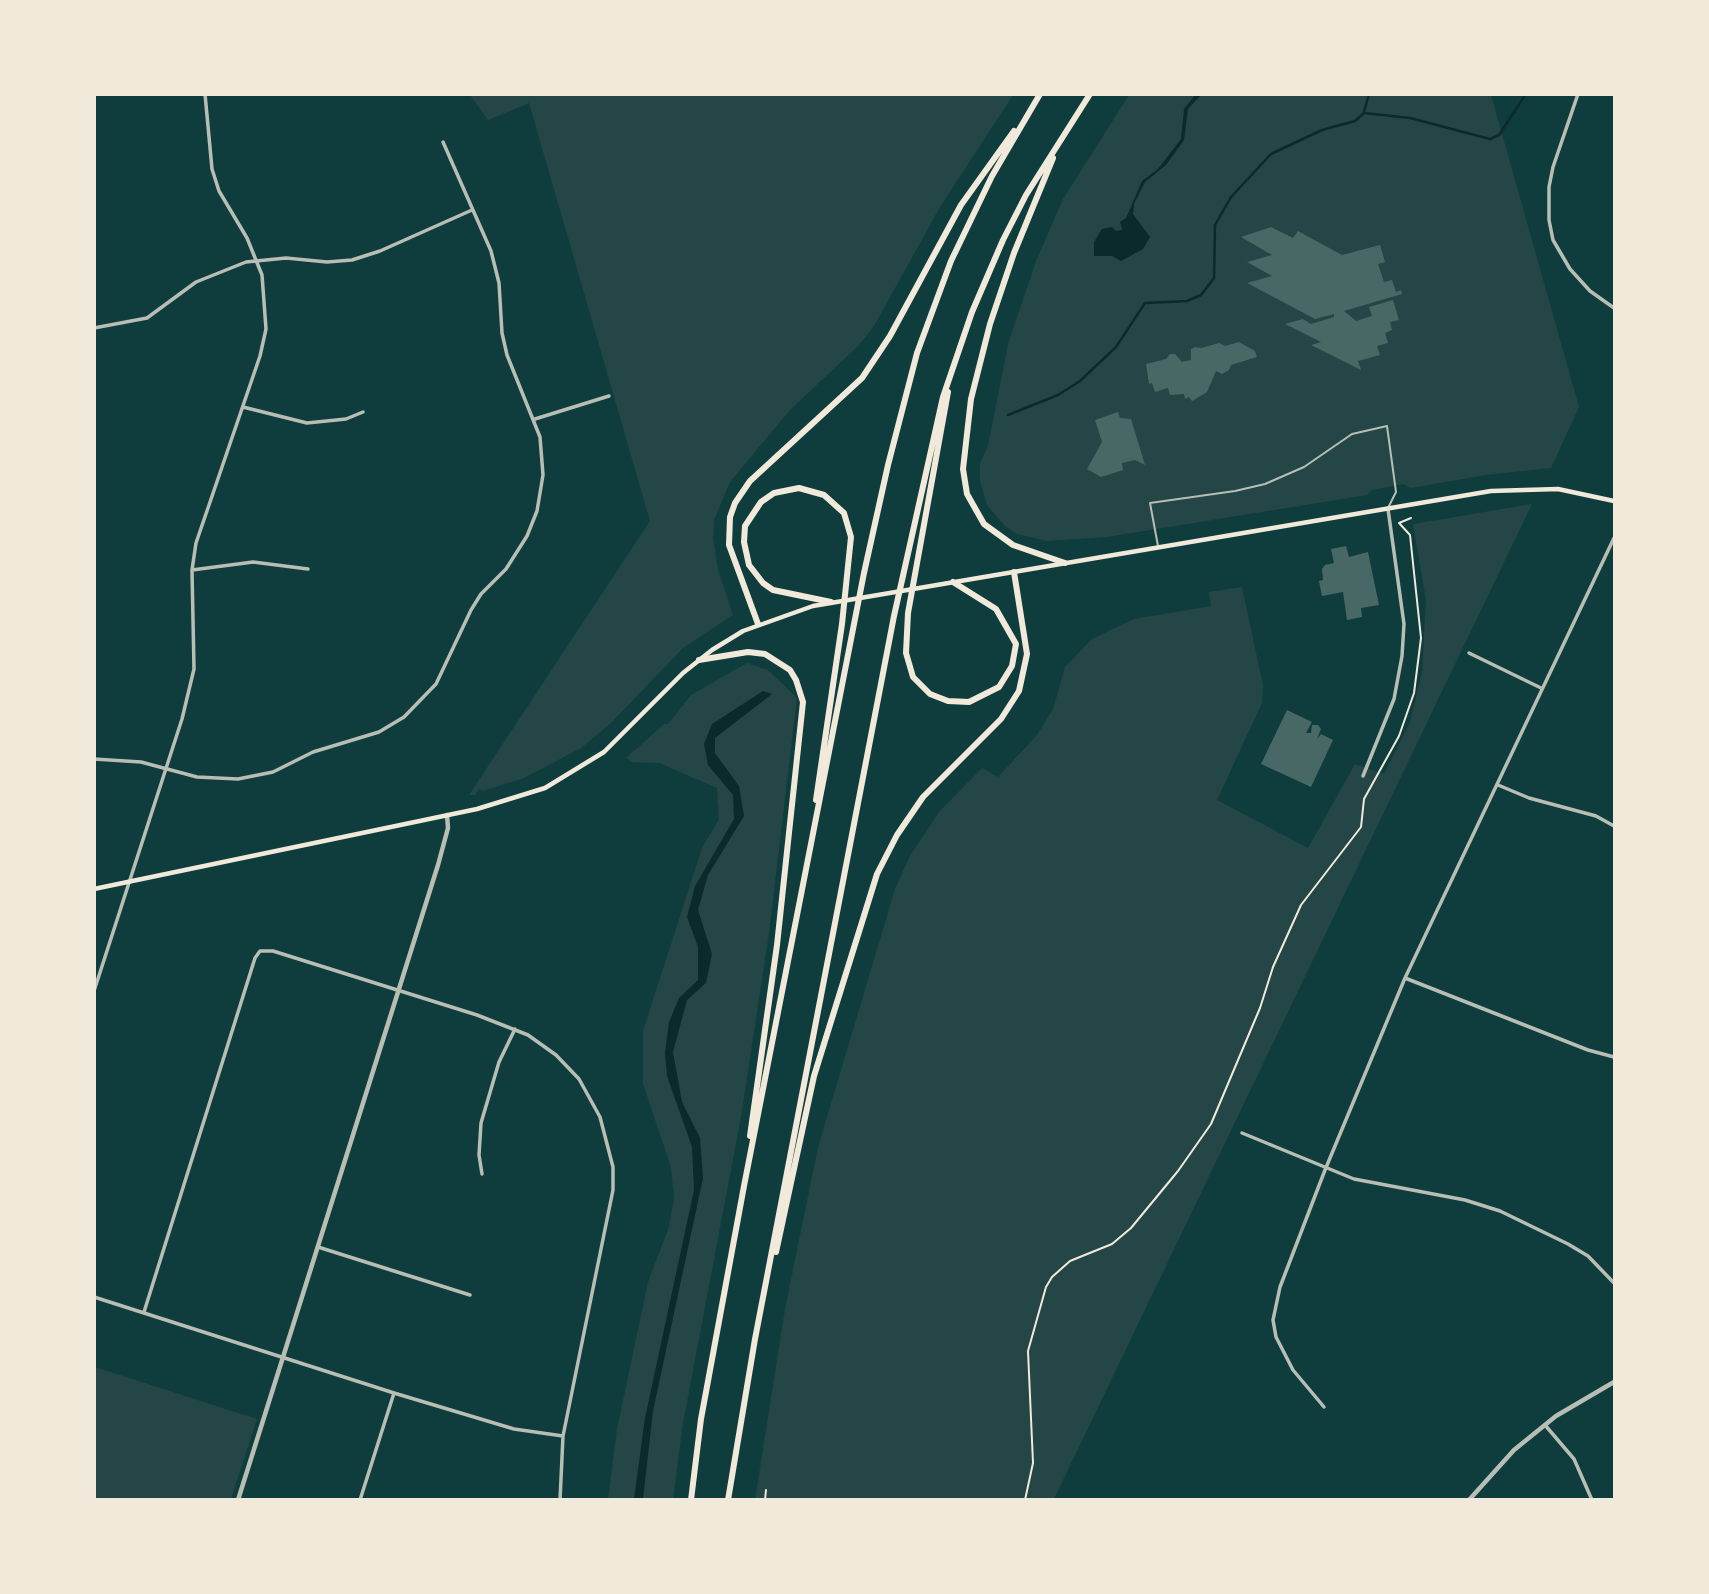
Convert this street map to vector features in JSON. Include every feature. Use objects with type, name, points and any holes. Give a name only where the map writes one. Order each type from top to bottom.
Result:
[{"type":"highway","points":[[758,624],[732,561],[728,530],[735,503],[750,481],[862,378],[890,336],[961,205],[1040,94]]},
{"type":"highway","points":[[728,1500],[755,1339],[894,616],[943,397],[1003,240],[1026,195],[1090,94]]},
{"type":"highway","points":[[691,1500],[701,1419],[744,1186],[864,573],[917,353],[951,261],[1026,115]]},
{"type":"highway","points":[[1060,140],[1014,253],[990,324],[971,400],[963,468],[967,494],[984,524],[1013,545],[1065,563]]},
{"type":"highway","points":[[953,582],[996,609],[1016,644],[1007,677],[989,695],[969,702],[948,701],[930,694],[913,677],[908,660],[908,613],[954,364]]},
{"type":"highway","points":[[803,888],[849,576],[851,537],[844,513],[830,498],[812,490],[787,489],[761,502],[751,513],[744,542],[745,555],[755,574],[763,583],[783,594],[802,595],[831,603]]},
{"type":"highway","points":[[755,1339],[814,1076],[877,873],[897,835],[923,797],[1001,719],[1019,691],[1027,654],[1014,572]]},
{"type":"highway","points":[[699,660],[748,652],[765,654],[790,670],[803,702],[777,945],[744,1186]]},
{"type":"main road","points":[[94,889],[522,797],[584,767],[617,741],[699,660],[725,641],[758,624],[831,603],[1524,488],[1572,491],[1615,501]]},
{"type":"street","points":[[94,991],[166,769],[194,668],[192,570],[204,513],[243,407],[266,329],[266,294],[256,259],[228,208],[212,169],[205,94]]},
{"type":"street","points":[[1578,94],[1553,167],[1549,187],[1549,220],[1553,240],[1570,269],[1590,291],[1615,308]]},
{"type":"street","points":[[94,759],[141,762],[222,780],[257,776],[313,752],[379,732],[417,705],[446,668],[462,627],[481,594],[506,569],[534,522],[543,475],[535,419],[507,355],[497,269],[443,142]]},
{"type":"street","points":[[94,328],[148,318],[205,278],[256,259],[352,260],[380,251],[472,210]]},
{"type":"street","points":[[535,419],[609,396]]},
{"type":"street","points":[[243,407],[307,424],[346,419],[363,412]]},
{"type":"street","points":[[1363,776],[1394,699],[1402,656],[1404,624],[1388,509]]},
{"type":"street","points":[[1324,1407],[1283,1353],[1273,1320],[1280,1287],[1325,1170],[1405,978],[1462,854],[1498,785],[1541,688],[1615,538]]},
{"type":"street","points":[[192,570],[253,562],[308,569]]},
{"type":"street","points":[[1469,653],[1541,688]]},
{"type":"street","points":[[1498,785],[1529,798],[1596,816],[1615,826]]},
{"type":"street","points":[[238,1500],[448,828],[447,815]]},
{"type":"street","points":[[145,1312],[255,958],[260,951],[273,951],[515,1029],[556,1055],[579,1079],[600,1117],[613,1167],[613,1190],[563,1436],[560,1500]]},
{"type":"street","points":[[1405,978],[1588,1050],[1615,1057]]},
{"type":"street","points":[[482,1174],[479,1155],[481,1123],[499,1062],[515,1029]]},
{"type":"street","points":[[1242,1133],[1354,1180],[1482,1204],[1569,1244],[1588,1256],[1615,1283]]},
{"type":"street","points":[[318,1247],[470,1295]]},
{"type":"street","points":[[94,1297],[514,1429],[563,1436]]},
{"type":"street","points":[[1469,1500],[1514,1450],[1545,1425],[1615,1382]]},
{"type":"street","points":[[360,1500],[394,1393]]},
{"type":"street","points":[[1545,1425],[1574,1459],[1592,1500]]},
{"type":"lane","points":[[1158,548],[1150,503],[1235,491],[1279,479],[1317,459],[1352,434],[1387,426],[1396,492],[1388,509]]},
{"type":"path","points":[[1025,1500],[1033,1463],[1028,1352],[1046,1287],[1052,1277],[1070,1261],[1112,1244],[1131,1228],[1178,1171],[1211,1124],[1261,1008],[1273,967],[1301,905],[1361,827],[1364,819],[1364,799],[1399,736],[1414,693],[1421,638],[1410,535],[1399,523],[1411,518]]},
{"type":"path","points":[[765,1500],[766,1490]]},
{"type":"shaded area","points":[[470,95],[1013,95],[940,207],[874,326],[859,345],[790,410],[730,482],[714,520],[713,538],[718,570],[733,615],[683,648],[611,723],[581,748],[524,778],[483,791],[479,789],[475,795],[469,795],[650,521],[529,103],[488,120]]},
{"type":"shaded area","points":[[1129,95],[1491,95],[1579,407],[1551,468],[1486,475],[1411,488],[1403,484],[1372,490],[1367,495],[1107,537],[1047,541],[1017,534],[1005,526],[987,505],[980,481],[980,463],[988,446],[1008,344],[1036,261],[1063,199]]},
{"type":"shaded area","points":[[1195,95],[1201,95],[1188,109],[1184,140],[1166,165],[1145,182],[1134,204],[1133,214],[1150,237],[1143,249],[1121,261],[1112,256],[1094,256],[1094,242],[1102,229],[1112,227],[1116,231],[1122,230],[1120,222],[1126,218],[1142,181],[1158,169],[1181,139],[1184,109]]},
{"type":"shaded area","points":[[1532,504],[1054,1499],[755,1500],[785,1309],[818,1147],[895,889],[910,856],[939,812],[982,768],[998,777],[1037,735],[1053,709],[1065,667],[1092,639],[1134,619],[1211,606],[1209,592],[1242,587],[1263,685],[1262,703],[1217,800],[1308,848],[1355,764],[1384,774],[1410,722],[1422,672],[1426,600],[1413,524]]},
{"type":"shaded area","points":[[747,663],[768,670],[797,698],[769,933],[741,1117],[683,1423],[673,1499],[608,1500],[617,1429],[648,1282],[669,1227],[674,1198],[671,1167],[643,1084],[643,1031],[702,848],[719,819],[717,788],[659,763],[633,762],[626,758],[664,724],[668,724],[691,695]]},
{"type":"shaded area","points":[[763,691],[772,694],[715,738],[715,753],[739,786],[744,816],[708,875],[698,910],[712,954],[706,983],[687,1000],[673,1052],[682,1102],[700,1138],[703,1178],[653,1411],[643,1499],[634,1499],[645,1418],[694,1190],[692,1147],[667,1076],[665,1053],[669,1022],[679,998],[698,980],[698,947],[687,917],[695,886],[734,819],[733,795],[708,765],[704,744],[712,724]]},
{"type":"shaded area","points":[[95,1367],[257,1419],[231,1499],[95,1499]]},
{"type":"building","points":[[1271,227],[1293,238],[1298,231],[1342,255],[1380,245],[1385,262],[1378,264],[1384,282],[1392,280],[1396,292],[1401,290],[1402,294],[1344,311],[1356,321],[1372,316],[1369,307],[1393,300],[1399,320],[1390,322],[1392,330],[1385,333],[1388,343],[1377,346],[1380,355],[1358,361],[1361,370],[1311,345],[1321,342],[1285,324],[1303,319],[1311,324],[1334,317],[1334,314],[1315,319],[1247,283],[1272,276],[1247,262],[1272,255],[1241,237]]},
{"type":"building","points":[[1239,342],[1255,351],[1257,357],[1231,365],[1229,370],[1222,374],[1216,371],[1207,392],[1192,401],[1189,397],[1185,399],[1184,394],[1170,395],[1168,388],[1155,392],[1152,383],[1149,384],[1146,364],[1166,359],[1170,354],[1175,354],[1182,362],[1191,360],[1191,349],[1195,347],[1219,343],[1225,346]]},
{"type":"building","points":[[1118,412],[1120,418],[1131,419],[1145,465],[1135,460],[1122,463],[1123,470],[1101,477],[1087,469],[1102,442],[1095,420]]},
{"type":"building","points":[[1346,546],[1349,557],[1368,552],[1379,605],[1361,608],[1362,617],[1347,620],[1343,592],[1322,596],[1319,581],[1323,580],[1322,569],[1325,565],[1334,563],[1331,549]]},
{"type":"building","points":[[1287,710],[1312,722],[1306,733],[1311,733],[1312,725],[1318,725],[1321,729],[1317,739],[1321,734],[1333,740],[1311,787],[1261,764]]},
{"type":"waterway","points":[[1364,112],[1369,94]]},
{"type":"waterway","points":[[1008,415],[1058,395],[1080,381],[1116,347],[1145,303],[1187,301],[1201,295],[1214,278],[1215,225],[1231,197],[1271,154],[1322,130],[1355,121],[1364,113],[1410,118],[1490,139],[1499,135],[1526,94]]}]
